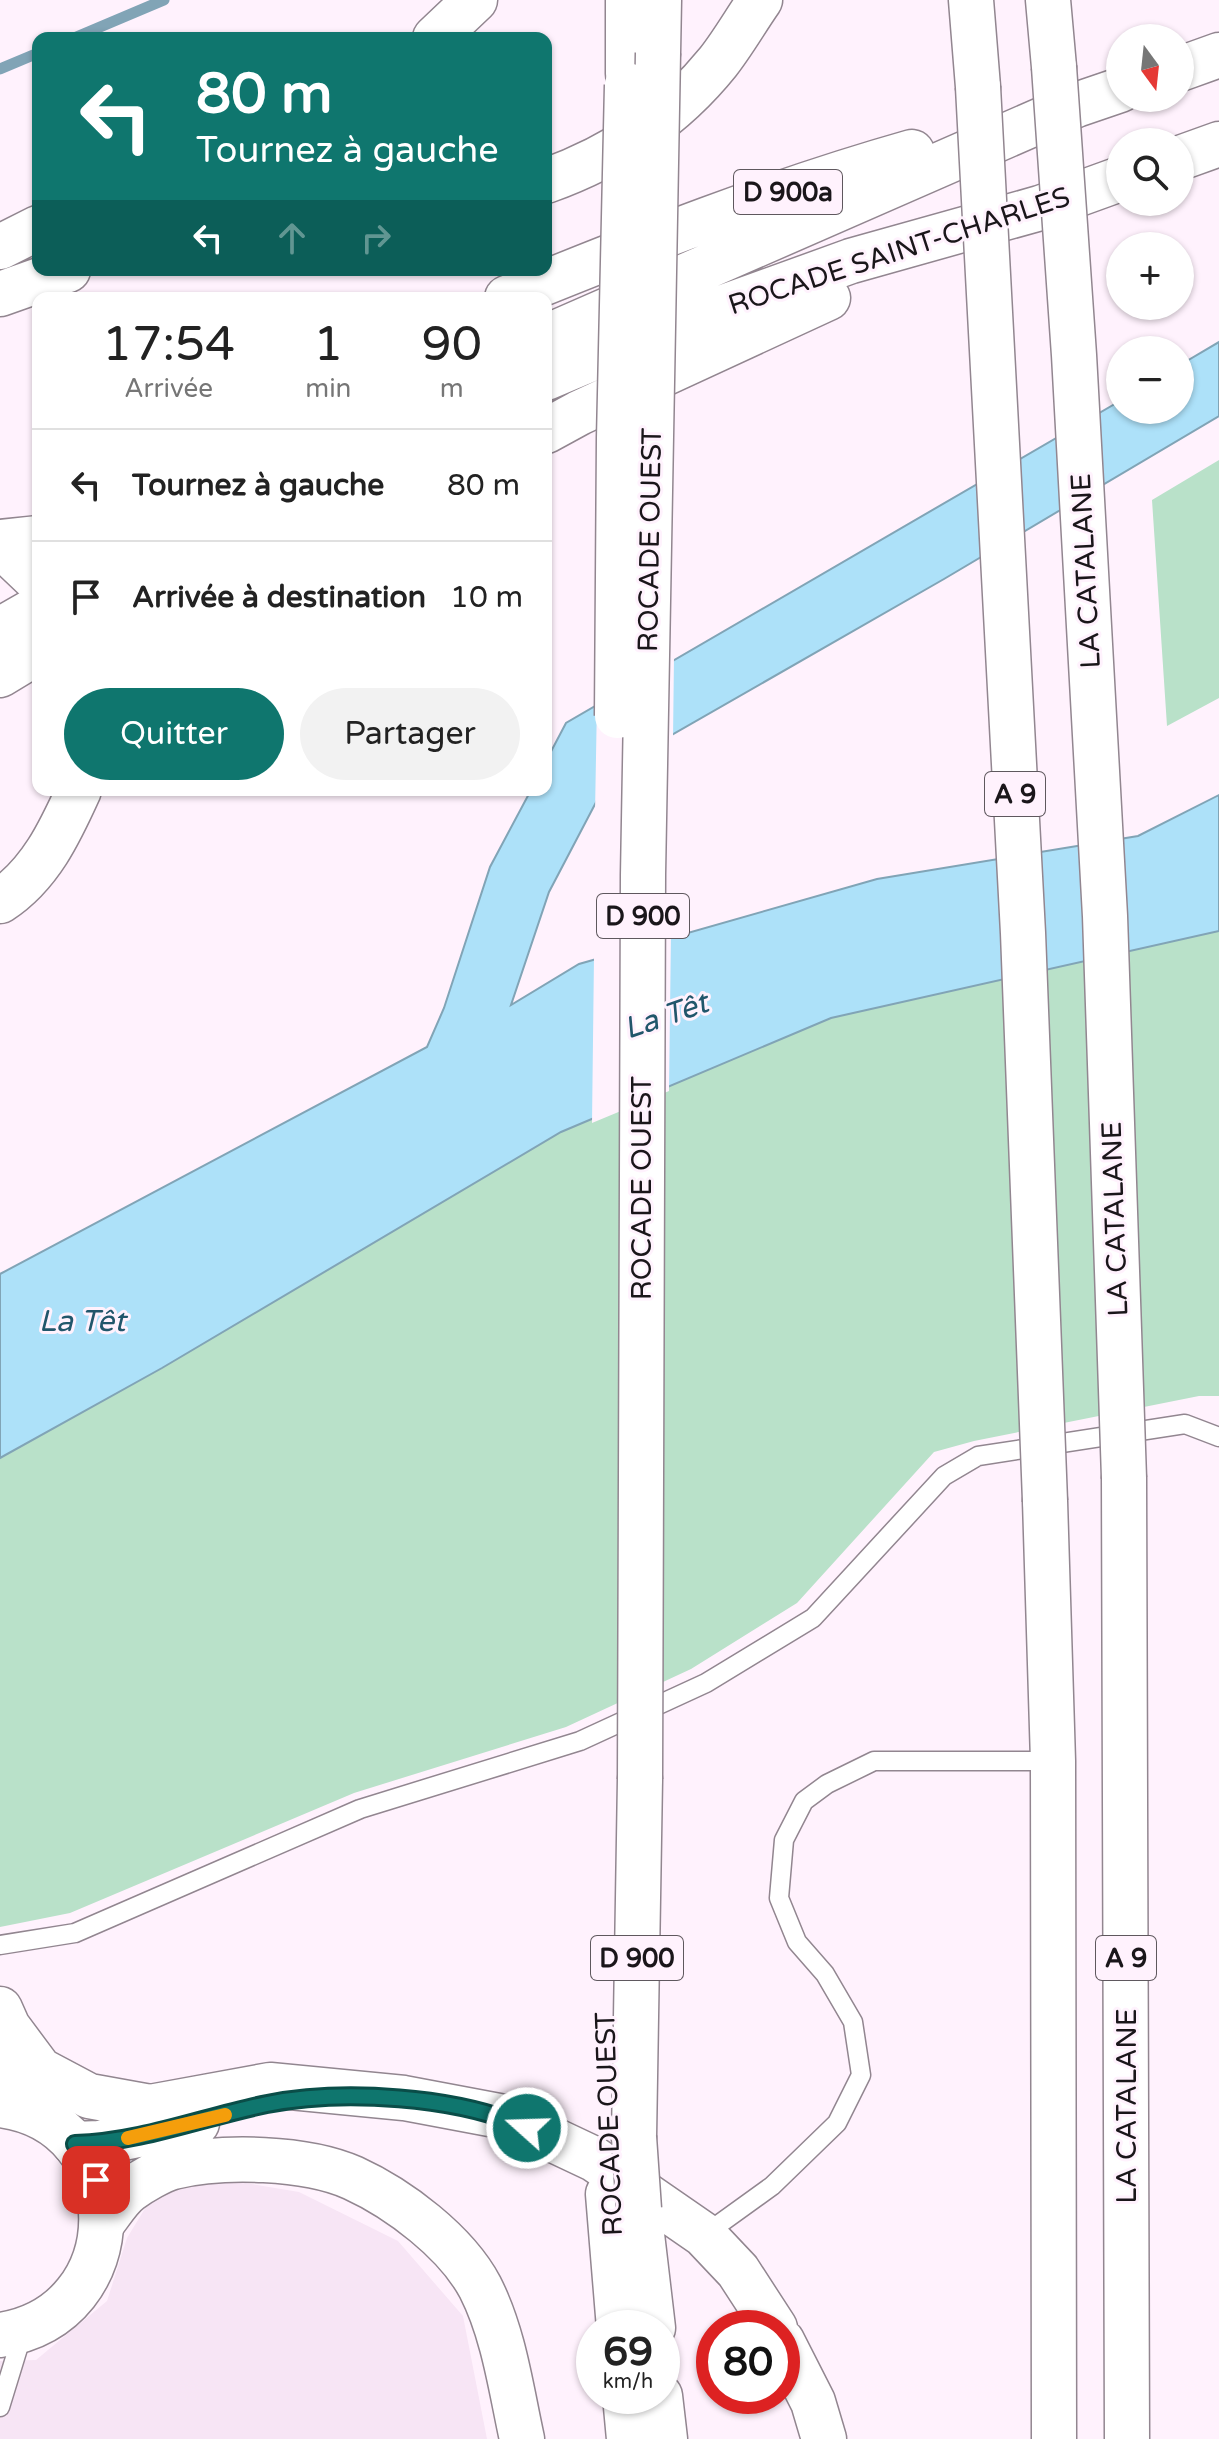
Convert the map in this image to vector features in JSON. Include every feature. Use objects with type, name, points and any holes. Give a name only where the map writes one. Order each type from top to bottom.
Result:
[{"type":"main road","points":[[441,32],[475,0]]},
{"type":"main road","name":"ROCADE OUEST","points":[[628,0],[643,64]]},
{"type":"main road","name":"ROCADE OUEST","points":[[620,2310],[624,2202],[619,2130],[625,1778],[619,438],[643,64],[659,0]]},
{"type":"main road","points":[[552,179],[580,169],[621,147],[665,115],[717,62],[760,0]]},
{"type":"main road","name":"A 9","points":[[971,0],[1023,933],[1045,1501],[1053,1761],[1054,2439]]},
{"type":"main road","name":"LA CATALANE","points":[[1048,0],[1074,355],[1105,916],[1124,1478],[1127,2439]]},
{"type":"main road","points":[[1194,64],[1219,55]]},
{"type":"main road","name":"ROCADE SAINT-CHARLES","points":[[552,334],[1076,105],[1106,95]]},
{"type":"main road","name":"D 900a","points":[[522,292],[622,251],[849,170],[1076,105]]},
{"type":"main road","points":[[1194,153],[1219,144]]},
{"type":"main road","name":"ROCADE SAINT-CHARLES","points":[[552,375],[655,332],[851,261],[1040,208],[1106,184]]},
{"type":"main road","points":[[552,428],[785,316],[1040,208]]},
{"type":"main road","points":[[0,247],[32,231]]},
{"type":"main road","points":[[0,294],[51,276]]},
{"type":"main road","points":[[0,544],[32,572]]},
{"type":"main road","points":[[0,630],[32,585]]},
{"type":"main road","points":[[0,675],[32,656]]},
{"type":"main road","points":[[0,901],[12,893],[54,844],[76,796]]},
{"type":"main road","points":[[0,2009],[8,2027],[40,2070],[89,2096],[150,2107],[270,2085],[404,2098],[505,2117],[594,2159],[704,2235],[738,2271],[763,2310]]},
{"type":"main road","points":[[0,2055],[3,2071],[64,2134],[96,2180],[103,2222],[99,2250],[88,2277],[71,2301],[49,2320],[11,2333]]},
{"type":"main road","points":[[0,2105],[18,2108],[64,2134],[99,2143],[167,2131],[268,2104],[330,2096],[404,2098]]},
{"type":"main road","points":[[103,2222],[128,2191],[171,2168],[228,2159],[289,2162],[351,2177],[406,2208],[454,2253],[479,2287],[503,2351],[522,2439]]},
{"type":"main road","name":"ROCADE OUEST","points":[[624,2202],[649,2310]]},
{"type":"main road","points":[[800,2376],[813,2402],[824,2439]]},
{"type":"main road","points":[[627,2414],[629,2439]]},
{"type":"main road","points":[[662,2414],[665,2439]]},
{"type":"lane","points":[[0,1945],[75,1933],[360,1809],[580,1741],[706,1683],[813,1618],[944,1476],[978,1456],[1185,1424],[1219,1437]]},
{"type":"lane","points":[[704,2235],[772,2186],[837,2123],[861,2075],[853,2022],[825,1974],[797,1942],[779,1898],[784,1840],[804,1801],[827,1784],[874,1761],[1053,1761]]},
{"type":"lane","points":[[0,2407],[11,2333]]},
{"type":"shaded area","points":[[209,2177],[299,2192],[398,2241],[463,2316],[487,2439],[0,2439],[0,2361],[36,2360],[107,2301],[127,2238],[152,2197]]},
{"type":"green space","points":[[1219,460],[1219,698],[1167,726],[1152,500]]},
{"type":"green space","points":[[1219,931],[1219,1396],[1199,1396],[974,1441],[934,1452],[797,1603],[691,1669],[566,1727],[354,1793],[70,1913],[0,1927],[0,1458],[162,1368],[561,1132],[831,1018]]},
{"type":"water","name":"La Têt","points":[[1219,342],[1219,416],[944,579],[614,768],[549,892],[511,1005],[579,964],[877,879],[1138,836],[1219,795],[1219,931],[831,1018],[561,1132],[162,1368],[0,1458],[0,1274],[427,1047],[444,1008],[490,867],[528,796],[552,796],[552,750],[566,723],[1106,409],[1106,424],[1194,424],[1194,357]]},
{"type":"pier","points":[[674,656],[673,739],[617,771],[595,813],[597,701]]},
{"type":"pier","points":[[671,933],[669,1091],[592,1123],[594,956]]},
{"type":"waterway","points":[[88,32],[164,0]]},
{"type":"waterway","points":[[0,69],[32,56]]},
{"type":"slow traffic","points":[[128,2138],[225,2115]]},
{"type":"route","points":[[96,2180],[75,2144],[167,2131],[268,2104],[330,2096],[404,2098],[505,2117],[527,2128]]}]
